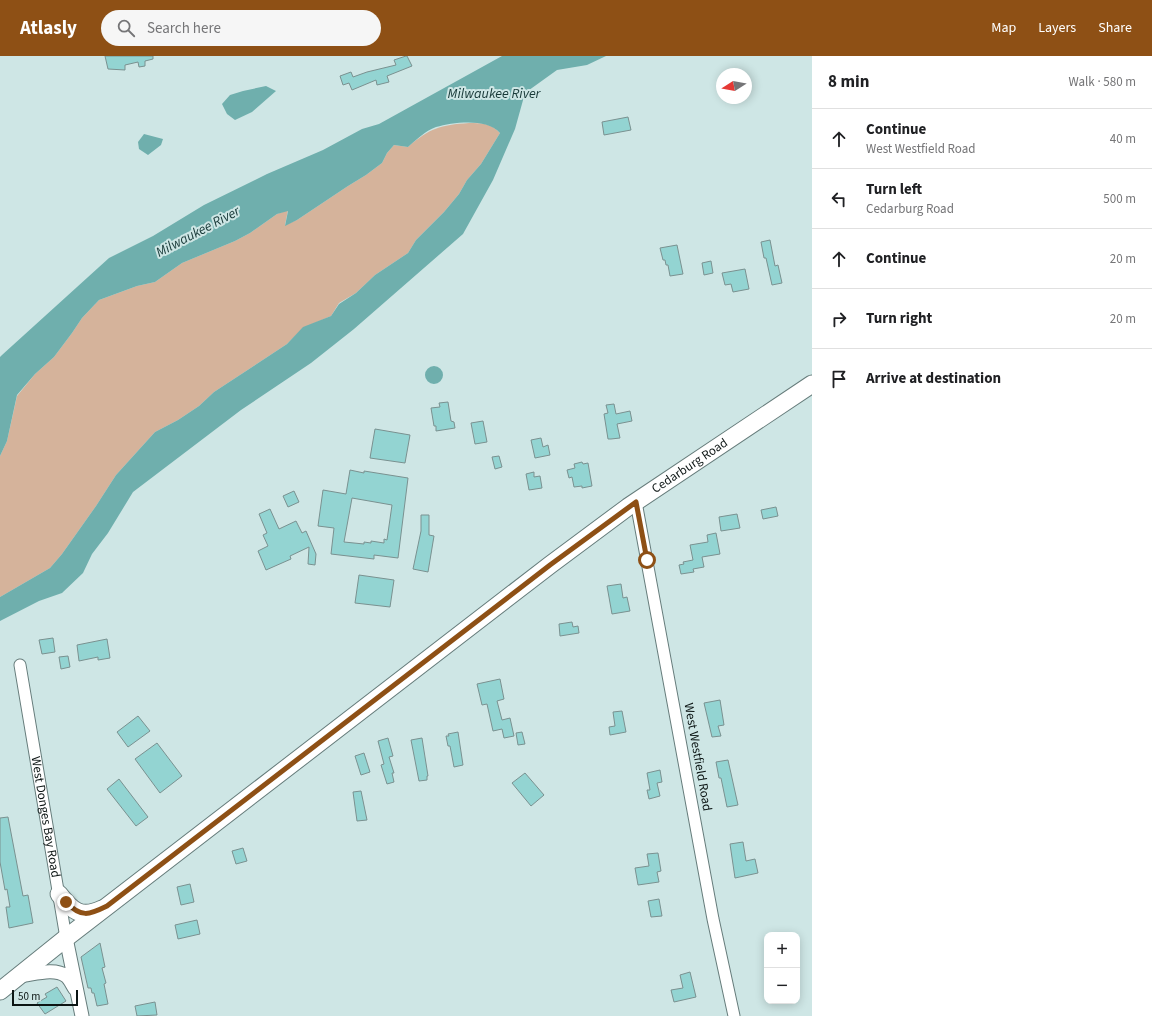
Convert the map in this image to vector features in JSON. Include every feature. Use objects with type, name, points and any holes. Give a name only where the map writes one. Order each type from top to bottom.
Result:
[{"type":"main road","name":"Cedarburg Road","points":[[0,991],[107,906],[550,565],[636,502],[812,384]]},
{"type":"main road","points":[[60,894],[77,912],[92,914],[107,906]]},
{"type":"street","name":"West Westfield Road","points":[[636,502],[713,919],[734,1016]]},
{"type":"street","name":"West Donges Bay Road","points":[[20,665],[60,894],[66,938],[82,1016]]},
{"type":"street","points":[[19,976],[44,972],[58,972],[66,976],[77,992]]},
{"type":"shaded area","points":[[469,123],[489,125],[500,133],[481,164],[467,180],[459,194],[444,212],[416,240],[408,253],[375,275],[356,293],[339,303],[331,316],[303,328],[287,344],[214,392],[199,406],[178,420],[155,432],[116,475],[62,554],[50,568],[0,597],[0,456],[7,441],[17,396],[35,374],[54,357],[82,318],[99,300],[137,286],[155,282],[182,263],[235,241],[250,233],[277,214],[288,210],[285,225],[297,220],[382,163],[387,153],[394,145],[408,147],[429,132],[443,126]]},
{"type":"water","name":"Milwaukee River","points":[[502,56],[606,56],[587,65],[557,70],[525,93],[515,129],[493,180],[463,234],[354,329],[311,363],[241,410],[133,492],[108,533],[92,554],[83,573],[62,593],[39,601],[0,621],[0,597],[50,568],[62,554],[116,475],[155,432],[178,420],[199,406],[214,392],[287,344],[303,327],[331,316],[339,304],[356,293],[375,275],[408,253],[416,240],[444,212],[459,194],[467,180],[481,164],[500,133],[487,125],[470,122],[436,127],[424,133],[408,147],[394,145],[387,153],[382,163],[297,220],[285,226],[288,211],[277,214],[250,233],[235,241],[182,263],[155,282],[137,286],[99,300],[82,318],[54,357],[35,374],[17,395],[7,441],[0,456],[0,357],[109,258],[153,236],[204,205],[267,174],[323,150],[362,129],[379,124]]},
{"type":"water","points":[[266,86],[276,91],[252,112],[235,120],[227,114],[222,104],[230,95]]},
{"type":"water","points":[[144,134],[163,139],[161,145],[148,155],[139,149],[138,142]]},
{"type":"water","points":[[430,366],[438,366],[443,371],[441,382],[438,384],[430,384],[425,379],[425,371]]},
{"type":"building","points":[[105,56],[153,56],[153,59],[145,61],[145,66],[139,67],[138,62],[125,65],[125,70],[108,69]]},
{"type":"building","points":[[407,56],[412,66],[387,76],[389,82],[377,85],[376,80],[352,90],[349,83],[343,85],[340,76],[351,72],[353,77],[396,65],[394,60]]},
{"type":"building","points":[[628,117],[631,130],[604,135],[602,122]]},
{"type":"building","points":[[770,240],[775,266],[778,265],[782,283],[772,285],[761,242]]},
{"type":"building","points":[[677,245],[683,274],[670,276],[668,265],[666,265],[665,260],[663,260],[660,248]]},
{"type":"building","points":[[711,261],[713,273],[704,275],[702,263]]},
{"type":"building","points":[[745,269],[749,289],[733,292],[731,284],[725,285],[722,273]]},
{"type":"building","points":[[448,402],[451,421],[454,422],[455,428],[436,431],[431,408],[440,407],[439,403]]},
{"type":"building","points":[[614,404],[616,414],[630,411],[632,421],[617,424],[620,438],[608,439],[604,414],[608,413],[606,405]]},
{"type":"building","points":[[483,421],[487,442],[475,444],[471,423]]},
{"type":"building","points":[[375,429],[410,435],[405,463],[370,458]]},
{"type":"building","points":[[541,438],[543,447],[548,445],[550,455],[535,458],[531,440]]},
{"type":"building","points":[[499,456],[502,467],[495,469],[492,457]]},
{"type":"building","points":[[582,462],[583,464],[588,463],[592,486],[582,488],[582,486],[574,487],[572,477],[569,478],[567,470],[575,468],[574,464]]},
{"type":"building","points":[[350,470],[408,478],[398,558],[374,555],[374,559],[331,554],[334,528],[318,526],[323,490],[346,494]],"holes":[[[352,498],[392,505],[387,540],[384,539],[384,543],[371,541],[371,543],[364,542],[364,544],[344,542]]]},
{"type":"building","points":[[534,472],[534,477],[540,476],[542,488],[529,490],[526,474]]},
{"type":"building","points":[[294,491],[299,502],[288,507],[283,496]]},
{"type":"building","points":[[776,507],[778,516],[763,519],[761,510]]},
{"type":"building","points":[[270,509],[279,529],[296,521],[302,533],[306,531],[316,554],[315,565],[308,564],[309,547],[290,556],[291,559],[266,570],[258,551],[268,546],[263,535],[267,533],[259,514]]},
{"type":"building","points":[[737,514],[740,528],[721,531],[719,517]]},
{"type":"building","points":[[421,515],[429,515],[429,535],[434,536],[428,572],[413,569],[421,531]]},
{"type":"building","points":[[716,533],[720,554],[702,557],[704,567],[693,569],[694,572],[681,574],[679,565],[684,564],[683,562],[693,560],[690,545],[708,542],[707,535]]},
{"type":"building","points":[[359,575],[394,580],[390,607],[355,603]]},
{"type":"building","points":[[621,584],[623,598],[627,597],[630,611],[612,614],[607,586]]},
{"type":"building","points":[[572,622],[573,627],[578,626],[579,633],[560,636],[559,624]]},
{"type":"building","points":[[53,638],[55,652],[42,654],[39,640]]},
{"type":"building","points":[[107,639],[110,658],[98,660],[98,657],[79,661],[77,645]]},
{"type":"building","points":[[68,656],[70,667],[61,669],[59,657]]},
{"type":"building","points":[[500,679],[504,699],[497,701],[502,720],[510,718],[514,736],[504,738],[502,729],[493,731],[487,704],[482,705],[477,684]]},
{"type":"building","points":[[720,700],[724,725],[718,726],[721,736],[712,737],[704,703]]},
{"type":"building","points":[[622,711],[626,732],[610,735],[609,727],[615,726],[613,712]]},
{"type":"building","points":[[138,716],[150,731],[128,747],[117,732]]},
{"type":"building","points":[[458,732],[463,765],[454,767],[450,746],[448,746],[446,736],[449,736],[448,734]]},
{"type":"building","points":[[522,732],[525,744],[518,745],[516,733]]},
{"type":"building","points":[[388,738],[393,756],[389,757],[394,773],[392,773],[394,782],[387,784],[381,765],[384,764],[378,741]]},
{"type":"building","points":[[422,738],[428,776],[427,780],[419,781],[411,740]]},
{"type":"building","points":[[157,743],[182,776],[160,793],[135,759]]},
{"type":"building","points":[[364,753],[370,772],[361,775],[355,756]]},
{"type":"building","points":[[728,760],[738,805],[727,807],[716,762]]},
{"type":"building","points":[[660,770],[662,782],[657,783],[660,796],[649,799],[647,790],[650,790],[647,773]]},
{"type":"building","points":[[525,773],[544,795],[531,806],[512,783]]},
{"type":"building","points":[[119,779],[148,817],[136,826],[107,789]]},
{"type":"building","points":[[361,791],[367,820],[357,821],[353,792]]},
{"type":"building","points":[[8,817],[23,896],[28,895],[33,923],[9,928],[6,907],[10,907],[0,862],[0,818]]},
{"type":"building","points":[[743,842],[746,861],[755,859],[758,873],[735,878],[730,844]]},
{"type":"building","points":[[243,848],[247,861],[236,864],[232,851]]},
{"type":"building","points":[[658,853],[661,871],[657,872],[659,882],[638,885],[635,868],[649,866],[647,854]]},
{"type":"building","points":[[190,884],[194,902],[181,905],[177,887]]},
{"type":"building","points":[[659,899],[662,916],[651,917],[648,901]]},
{"type":"building","points":[[197,920],[200,934],[178,939],[175,925]]},
{"type":"building","points":[[100,943],[105,967],[102,968],[106,983],[104,984],[108,1004],[97,1006],[94,993],[92,993],[91,988],[88,988],[81,957]]},
{"type":"building","points":[[690,972],[696,997],[674,1002],[671,990],[683,988],[680,975]]},
{"type":"building","points":[[57,987],[66,1001],[45,1014],[37,1003],[47,997],[45,994]]},
{"type":"building","points":[[155,1002],[157,1015],[137,1016],[135,1006]]},
{"type":"route","points":[[66,902],[77,912],[85,914],[92,914],[107,906],[550,565],[636,502],[647,560]]}]
